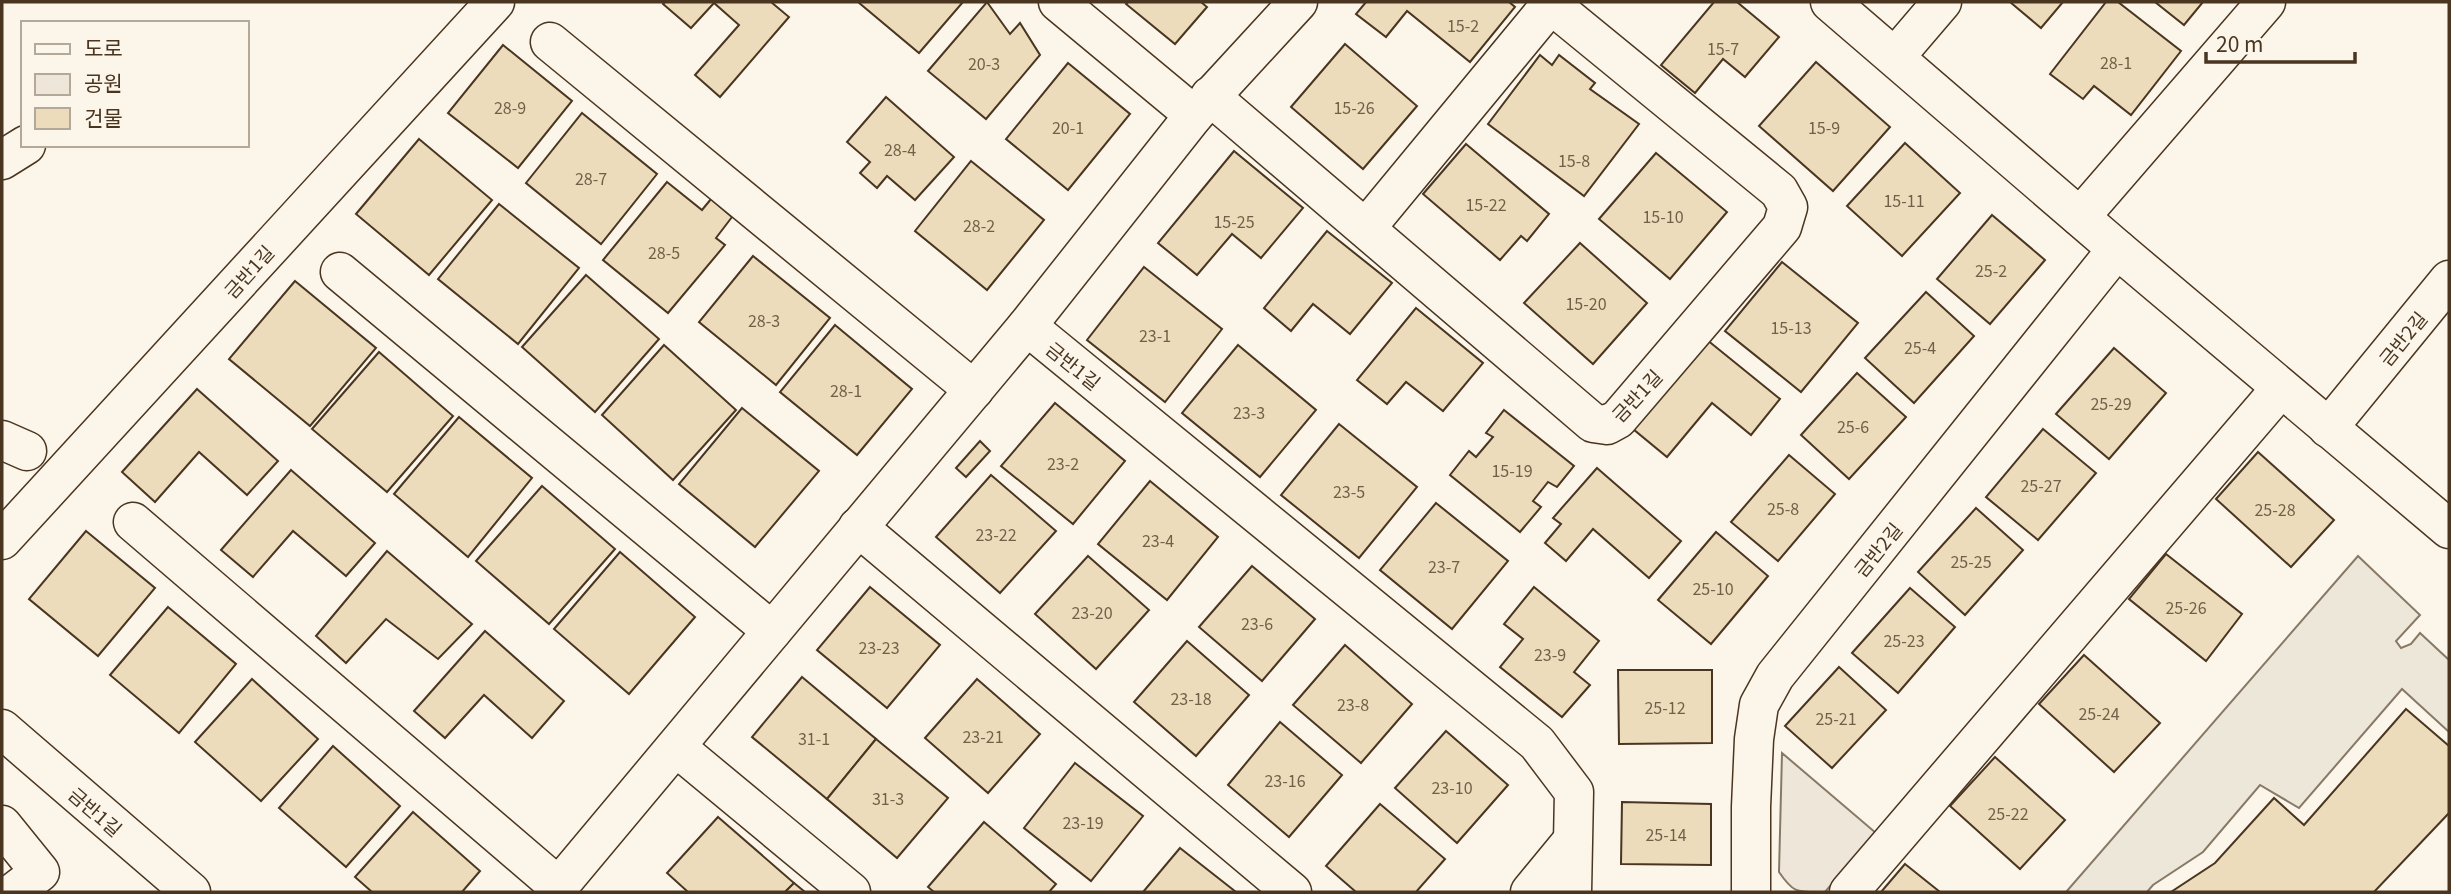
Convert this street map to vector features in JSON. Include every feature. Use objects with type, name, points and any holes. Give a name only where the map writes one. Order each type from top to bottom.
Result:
[{"type":"street","name":"금반1길","points":[[2,540],[495,2]]},
{"type":"street","name":"금반1길","points":[[1058,2],[1202,105],[1366,228],[1593,423],[1607,425],[1618,419],[1782,227],[1788,207],[1779,191],[1550,3]]},
{"type":"street","points":[[133,522],[557,890],[1027,326],[1202,105],[1298,2]]},
{"type":"street","points":[[1830,2],[2449,529]]},
{"type":"street","points":[[1895,57],[1942,2]]},
{"type":"street","points":[[2080,217],[2266,2]]},
{"type":"street","points":[[1366,228],[1550,3]]},
{"type":"street","points":[[550,42],[974,390]]},
{"type":"street","points":[[2,160],[23,147]]},
{"type":"street","name":"금반2길","points":[[1751,892],[1754,739],[1759,705],[1775,676],[2117,249]]},
{"type":"street","points":[[340,272],[772,631]]},
{"type":"street","name":"금반2길","points":[[2328,428],[2449,280]]},
{"type":"street","name":"금반1길","points":[[1027,326],[1537,743],[1574,792],[1573,892]]},
{"type":"street","points":[[1849,892],[2281,388]]},
{"type":"street","points":[[858,527],[1292,892]]},
{"type":"street","name":"금반1길","points":[[2,729],[191,892]]},
{"type":"street","points":[[676,747],[851,892]]},
{"type":"street","points":[[2,825],[40,872],[14,892]]},
{"type":"street","points":[[1530,892],[1572,841]]},
{"type":"green space","points":[[1782,753],[1876,833],[1825,892],[1797,890],[1779,872]]},
{"type":"shaded area","points":[[2358,556],[2420,615],[2396,641],[2401,648],[2411,644],[2420,633],[2449,660],[2449,732],[2402,689],[2299,808],[2260,785],[2203,852],[2153,885],[2147,892],[2066,892]]},
{"type":"building","points":[[665,2],[771,2],[789,17],[720,97],[695,75],[739,25],[714,3],[691,28],[663,4]]},
{"type":"building","points":[[858,2],[963,2],[919,53]]},
{"type":"building","points":[[987,2],[1010,34],[1020,23],[1040,55],[986,119],[928,71]]},
{"type":"building","points":[[1201,2],[1207,7],[1175,44],[1126,4]]},
{"type":"building","points":[[1366,2],[1509,2],[1515,7],[1470,62],[1407,11],[1386,37],[1356,14]]},
{"type":"building","points":[[1714,2],[1737,2],[1779,37],[1745,77],[1723,59],[1695,93],[1661,65]]},
{"type":"building","points":[[2010,2],[2063,2],[2041,28]]},
{"type":"building","points":[[2106,2],[2118,2],[2181,51],[2131,115],[2094,86],[2083,99],[2050,74]]},
{"type":"building","points":[[2155,2],[2203,2],[2184,25]]},
{"type":"building","points":[[1345,44],[1417,106],[1363,169],[1291,107]]},
{"type":"building","points":[[503,45],[572,101],[518,168],[448,113]]},
{"type":"building","points":[[1540,55],[1552,65],[1559,55],[1595,83],[1590,89],[1639,124],[1584,196],[1488,124]]},
{"type":"building","points":[[1816,62],[1890,127],[1833,191],[1759,126]]},
{"type":"building","points":[[1068,63],[1130,114],[1068,190],[1006,139]]},
{"type":"building","points":[[886,97],[954,157],[915,200],[887,176],[877,188],[860,173],[870,162],[847,142]]},
{"type":"building","points":[[582,113],[657,174],[601,244],[526,183]]},
{"type":"building","points":[[419,139],[492,200],[429,275],[356,214]]},
{"type":"building","points":[[1905,143],[1960,193],[1902,256],[1847,206]]},
{"type":"building","points":[[1466,144],[1549,214],[1527,241],[1521,236],[1500,260],[1423,194]]},
{"type":"building","points":[[1234,151],[1303,208],[1261,258],[1232,234],[1197,275],[1158,243]]},
{"type":"building","points":[[1656,153],[1727,212],[1670,279],[1599,219]]},
{"type":"building","points":[[971,161],[1044,220],[987,290],[915,231]]},
{"type":"building","points":[[667,182],[702,210],[711,199],[732,217],[716,238],[725,245],[668,313],[603,260]]},
{"type":"building","points":[[499,204],[579,268],[518,344],[438,279]]},
{"type":"building","points":[[1992,215],[2045,260],[1990,324],[1937,279]]},
{"type":"building","points":[[1327,231],[1392,283],[1350,334],[1313,304],[1291,331],[1264,308]]},
{"type":"building","points":[[1580,243],[1647,303],[1593,364],[1524,303]]},
{"type":"building","points":[[753,256],[830,318],[776,385],[699,322]]},
{"type":"building","points":[[1782,262],[1858,323],[1801,392],[1725,331]]},
{"type":"building","points":[[1144,267],[1222,329],[1165,402],[1087,340]]},
{"type":"building","points":[[586,275],[659,339],[595,412],[522,347]]},
{"type":"building","points":[[295,281],[376,348],[310,426],[229,359]]},
{"type":"building","points":[[1926,292],[1974,336],[1914,403],[1865,358]]},
{"type":"building","points":[[1416,308],[1483,363],[1443,411],[1406,382],[1387,404],[1357,380]]},
{"type":"building","points":[[835,325],[912,389],[857,455],[780,392]]},
{"type":"building","points":[[1701,335],[1780,399],[1751,435],[1712,403],[1667,457],[1627,424]]},
{"type":"building","points":[[664,345],[736,410],[673,480],[602,415]]},
{"type":"building","points":[[1238,345],[1316,410],[1260,477],[1182,413]]},
{"type":"building","points":[[2114,348],[2166,393],[2109,459],[2056,414]]},
{"type":"building","points":[[379,352],[453,416],[387,492],[312,429]]},
{"type":"building","points":[[1857,373],[1906,417],[1849,479],[1801,435]]},
{"type":"building","points":[[197,389],[278,461],[247,495],[199,452],[155,502],[122,472]]},
{"type":"building","points":[[1055,403],[1125,461],[1073,524],[1001,466]]},
{"type":"building","points":[[742,408],[819,471],[755,547],[679,484]]},
{"type":"building","points":[[1504,410],[1574,466],[1557,487],[1548,482],[1533,501],[1541,507],[1520,532],[1450,475],[1469,451],[1476,457],[1493,437],[1486,433]]},
{"type":"building","points":[[459,417],[532,478],[468,557],[394,494]]},
{"type":"building","points":[[1339,424],[1417,487],[1359,558],[1281,495]]},
{"type":"building","points":[[2043,429],[2096,473],[2038,540],[1986,497]]},
{"type":"building","points":[[980,441],[990,451],[966,477],[956,468]]},
{"type":"building","points":[[2258,452],[2334,520],[2291,567],[2216,499]]},
{"type":"building","points":[[1789,455],[1835,494],[1778,561],[1731,522]]},
{"type":"building","points":[[1597,468],[1681,541],[1649,578],[1593,529],[1566,561],[1545,543],[1561,524],[1553,518]]},
{"type":"building","points":[[291,470],[375,543],[346,576],[293,531],[253,577],[221,550]]},
{"type":"building","points":[[991,475],[1056,531],[1000,593],[936,537]]},
{"type":"building","points":[[1150,481],[1218,537],[1167,600],[1098,544]]},
{"type":"building","points":[[542,486],[615,549],[549,624],[476,561]]},
{"type":"building","points":[[1436,503],[1508,561],[1452,629],[1380,570]]},
{"type":"building","points":[[1976,508],[2023,550],[1965,615],[1918,572]]},
{"type":"building","points":[[86,531],[155,588],[98,656],[29,599]]},
{"type":"building","points":[[1716,532],[1768,576],[1711,644],[1658,600]]},
{"type":"building","points":[[387,551],[472,624],[438,659],[386,619],[346,663],[316,636]]},
{"type":"building","points":[[620,552],[695,617],[629,694],[554,629]]},
{"type":"building","points":[[2166,554],[2242,614],[2206,661],[2129,599]]},
{"type":"building","points":[[1088,556],[1149,610],[1096,669],[1035,614]]},
{"type":"building","points":[[1252,566],[1315,619],[1262,681],[1199,627]]},
{"type":"building","points":[[870,587],[940,645],[887,708],[817,650]]},
{"type":"building","points":[[1534,587],[1599,641],[1574,672],[1590,685],[1562,717],[1500,667],[1523,639],[1504,624]]},
{"type":"building","points":[[1910,588],[1955,627],[1898,693],[1852,653]]},
{"type":"building","points":[[168,607],[236,664],[179,733],[110,675]]},
{"type":"building","points":[[485,631],[564,701],[532,738],[484,695],[445,738],[414,711]]},
{"type":"building","points":[[1187,641],[1249,695],[1196,756],[1134,702]]},
{"type":"building","points":[[1345,645],[1412,704],[1361,763],[1293,705]]},
{"type":"building","points":[[2084,655],[2160,723],[2114,772],[2039,704]]},
{"type":"building","points":[[1839,667],[1886,710],[1832,768],[1785,726]]},
{"type":"building","points":[[1618,670],[1712,670],[1712,743],[1619,744]]},
{"type":"building","points":[[802,677],[876,739],[827,799],[752,737]]},
{"type":"building","points":[[252,679],[318,739],[261,801],[195,742]]},
{"type":"building","points":[[977,679],[1040,734],[988,793],[925,738]]},
{"type":"building","points":[[2406,709],[2449,746],[2449,813],[2374,892],[2171,892],[2215,863],[2274,798],[2304,825]]},
{"type":"building","points":[[1280,722],[1342,775],[1289,837],[1228,785]]},
{"type":"building","points":[[1446,731],[1508,785],[1457,843],[1395,788]]},
{"type":"building","points":[[876,739],[948,798],[897,858],[827,799]]},
{"type":"building","points":[[333,746],[400,806],[346,867],[279,808]]},
{"type":"building","points":[[1995,757],[2065,820],[2020,869],[1950,806]]},
{"type":"building","points":[[1075,763],[1143,816],[1091,881],[1024,828]]},
{"type":"building","points":[[1622,802],[1711,804],[1711,865],[1621,864]]},
{"type":"building","points":[[1380,804],[1445,859],[1416,892],[1356,892],[1326,866]]},
{"type":"building","points":[[413,812],[480,871],[462,892],[372,892],[355,877]]},
{"type":"building","points":[[718,817],[794,883],[785,892],[688,892],[667,873]]},
{"type":"building","points":[[984,822],[1056,884],[1049,892],[934,892],[928,887]]},
{"type":"building","points":[[1180,848],[1236,892],[1143,892]]},
{"type":"building","points":[[1905,864],[1940,892],[1881,892]]},
{"type":"building","points":[[794,883],[805,892],[785,892]]}]
